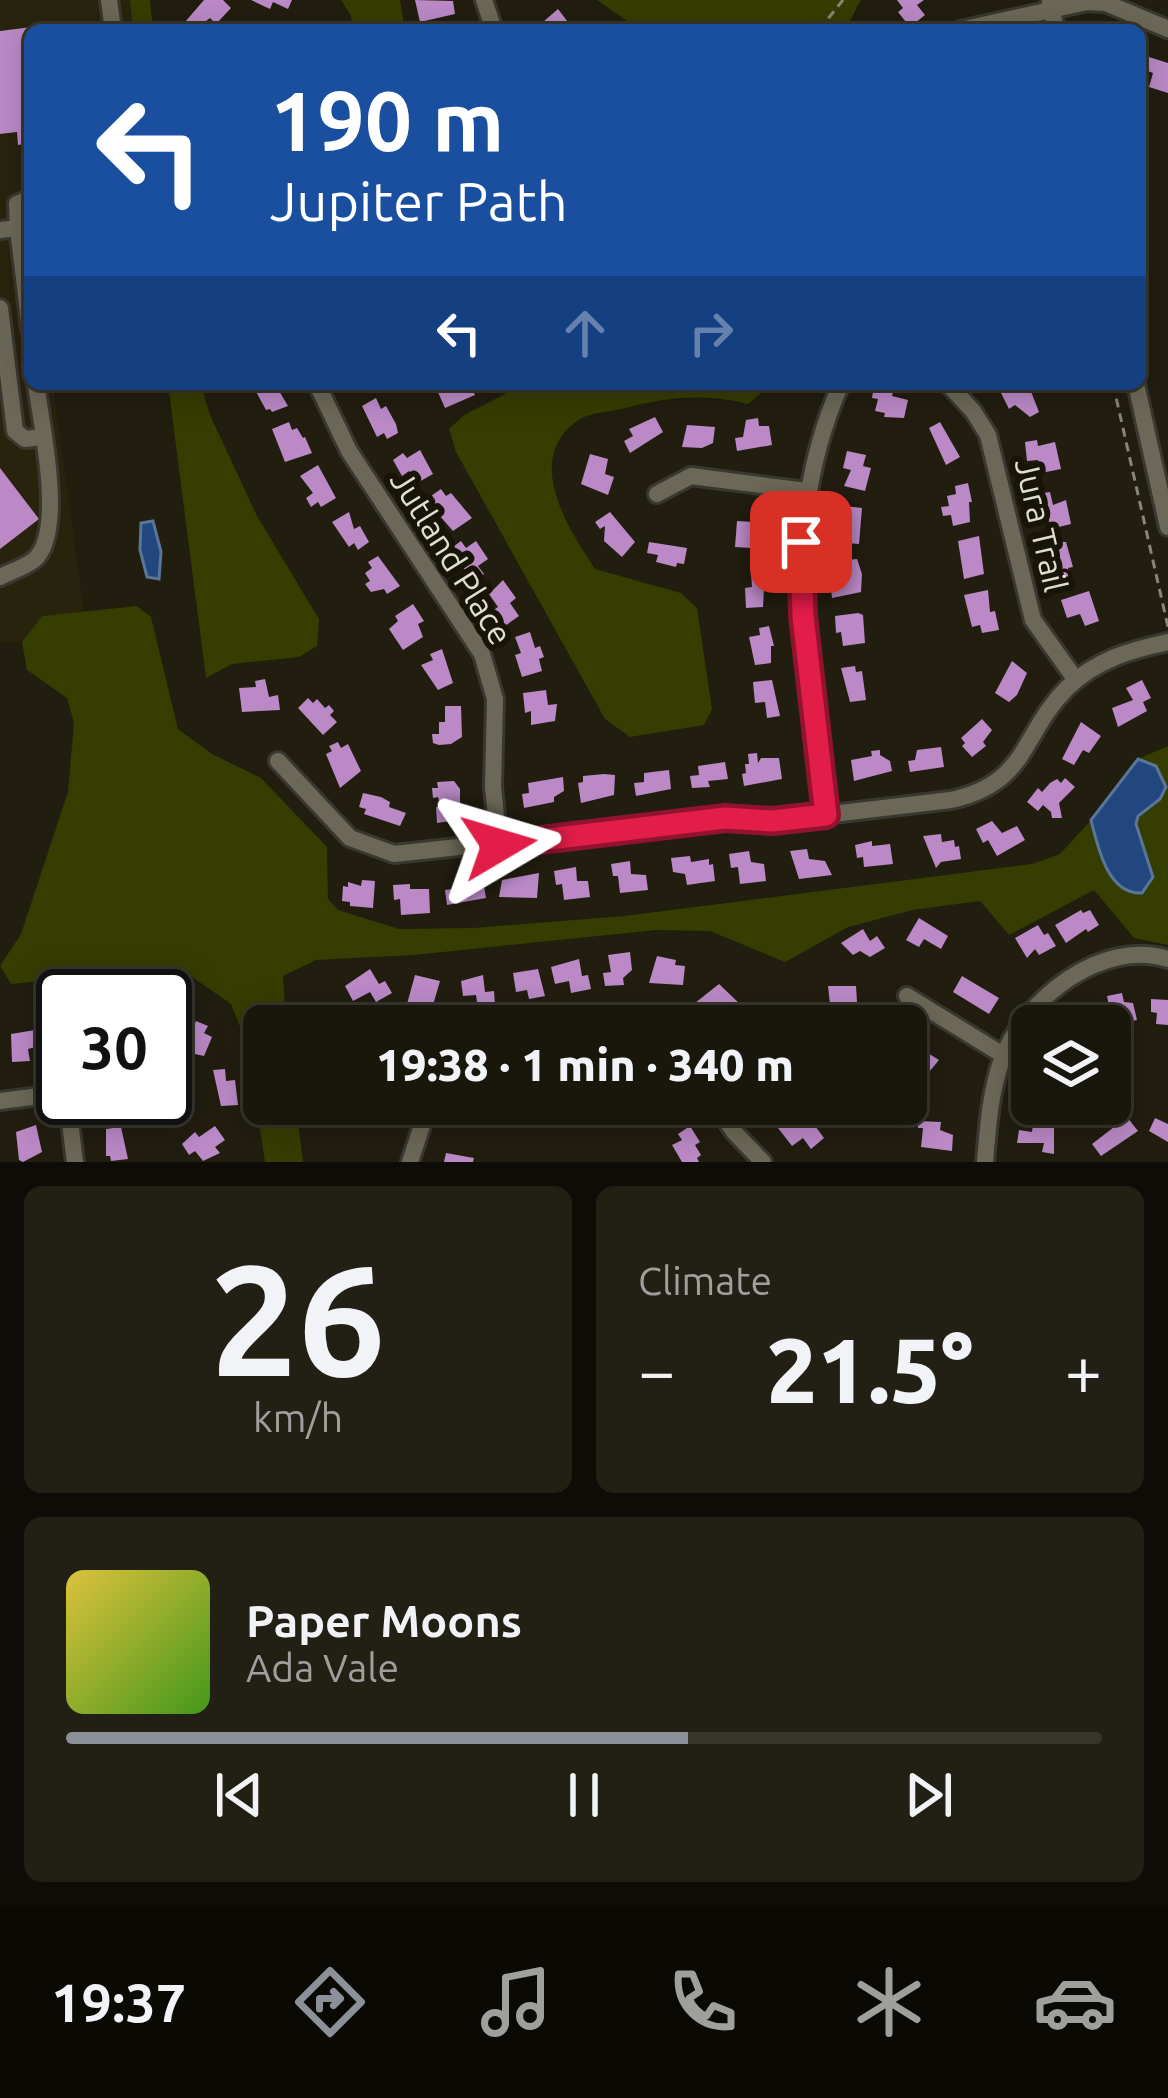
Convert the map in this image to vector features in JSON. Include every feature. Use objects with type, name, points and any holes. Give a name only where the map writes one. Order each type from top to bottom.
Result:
[{"type":"street","points":[[981,24],[1050,4],[1106,3],[1168,29]]},
{"type":"street","points":[[24,201],[16,204],[24,286]]},
{"type":"street","points":[[0,308],[15,431],[25,439],[43,437]]},
{"type":"street","points":[[0,577],[37,558],[48,532],[49,481],[37,390]]},
{"type":"street","name":"Jutland Place","points":[[325,390],[349,451],[482,653],[495,699],[493,787],[499,845]]},
{"type":"street","points":[[826,815],[800,580],[806,491],[839,390]]},
{"type":"street","name":"Jura Trail","points":[[954,390],[988,435],[1033,620],[1076,680]]},
{"type":"street","points":[[1137,390],[1168,527]]},
{"type":"street","points":[[657,494],[691,476],[806,491]]},
{"type":"street","points":[[278,761],[342,831],[372,849],[407,855],[725,818],[772,821],[951,800],[994,784],[1024,754],[1052,705],[1076,680],[1109,658],[1168,642]]},
{"type":"street","points":[[985,1162],[990,1101],[1004,1055],[1037,1006],[1078,974],[1120,957],[1168,959]]},
{"type":"street","points":[[907,996],[1004,1055]]},
{"type":"street","points":[[0,1101],[36,1098]]},
{"type":"street","points":[[69,1125],[75,1162]]},
{"type":"street","points":[[410,1162],[422,1125]]},
{"type":"street","points":[[730,1125],[763,1162]]},
{"type":"path","points":[[824,24],[843,0]]},
{"type":"path","points":[[1114,390],[1168,627]]},
{"type":"shaded area","points":[[0,0],[130,0],[132,24],[24,24],[24,390],[54,390],[84,612],[42,616],[22,642],[0,643]]},
{"type":"green space","points":[[130,0],[150,0],[152,24],[132,24]]},
{"type":"green space","points":[[341,0],[400,0],[404,24],[352,24]]},
{"type":"green space","points":[[597,0],[861,0],[848,24],[631,24]]},
{"type":"green space","points":[[169,390],[203,390],[257,516],[319,619],[317,646],[299,657],[232,664],[206,678]]},
{"type":"green space","points":[[513,390],[759,390],[748,404],[684,398],[586,416],[561,437],[553,455],[556,495],[595,569],[681,593],[697,608],[712,709],[704,725],[630,737],[605,719],[456,452],[449,429],[464,415]]},
{"type":"green space","points":[[137,606],[151,617],[178,729],[212,754],[261,778],[327,847],[328,899],[338,910],[399,929],[624,916],[1032,864],[1060,854],[1091,820],[1113,878],[1130,891],[1142,893],[1151,874],[1137,820],[1153,797],[1156,766],[1138,759],[1168,746],[1168,945],[1134,938],[1094,890],[1009,935],[980,901],[913,910],[848,927],[785,962],[710,931],[656,930],[414,955],[316,960],[283,976],[285,1005],[243,1005],[243,1034],[231,1004],[192,977],[192,969],[36,969],[36,982],[11,984],[0,966],[21,934],[68,792],[74,723],[67,698],[27,670],[22,642],[42,616]]},
{"type":"green space","points":[[259,1125],[299,1125],[303,1162],[265,1162]]},
{"type":"water","points":[[153,521],[161,552],[159,579],[147,577],[140,550],[141,523]]},
{"type":"water","points":[[1138,759],[1156,766],[1166,787],[1136,824],[1153,877],[1142,893],[1130,892],[1113,878],[1091,820]]},
{"type":"building","points":[[204,0],[223,0],[231,8],[216,24],[210,18],[202,24],[185,22]]},
{"type":"building","points":[[251,0],[292,0],[288,9],[273,2],[270,9]]},
{"type":"building","points":[[415,0],[453,1],[455,14],[420,22]]},
{"type":"building","points":[[897,0],[924,0],[917,5],[925,15],[908,24],[898,12],[903,8]]},
{"type":"building","points":[[558,9],[569,24],[544,24]]},
{"type":"building","points":[[24,28],[24,144],[18,145],[17,132],[0,134],[0,31]]},
{"type":"building","points":[[1149,57],[1168,63],[1168,93],[1149,87],[1153,73],[1146,67]]},
{"type":"building","points":[[255,390],[279,390],[288,406],[266,410]]},
{"type":"building","points":[[437,390],[473,390],[475,395],[445,408]]},
{"type":"building","points":[[873,390],[894,390],[892,396],[908,400],[904,418],[884,417],[885,413],[875,411],[878,399],[872,398]]},
{"type":"building","points":[[1030,390],[1039,412],[1030,417],[1015,405],[1009,409],[1001,393]]},
{"type":"building","points":[[376,398],[396,424],[398,433],[387,439],[384,433],[377,437],[362,406]]},
{"type":"building","points":[[655,417],[663,432],[630,453],[624,441],[633,436],[629,429]]},
{"type":"building","points":[[758,418],[759,426],[769,426],[772,445],[737,451],[735,438],[743,437],[746,420]]},
{"type":"building","points":[[289,422],[292,430],[297,428],[305,437],[312,453],[285,462],[272,429]]},
{"type":"building","points":[[940,422],[960,457],[946,465],[929,428]]},
{"type":"building","points":[[687,425],[715,427],[713,443],[682,447]]},
{"type":"building","points":[[1037,440],[1038,446],[1055,442],[1061,469],[1041,473],[1038,460],[1027,461],[1025,442]]},
{"type":"building","points":[[420,450],[433,474],[417,483],[409,471],[402,476],[393,460]]},
{"type":"building","points":[[847,451],[866,455],[863,466],[871,468],[865,491],[844,486],[851,470],[843,468]]},
{"type":"building","points":[[590,454],[608,459],[605,474],[614,477],[608,495],[581,484]]},
{"type":"building","points":[[318,465],[336,498],[311,507],[306,498],[313,493],[300,476]]},
{"type":"building","points":[[0,468],[39,519],[0,549]]},
{"type":"building","points":[[968,483],[970,522],[953,526],[951,515],[943,516],[941,507],[949,506],[947,496],[956,494],[955,486]]},
{"type":"building","points":[[441,489],[446,496],[451,493],[472,518],[453,531],[439,515],[430,520],[421,503]]},
{"type":"building","points":[[1050,492],[1053,505],[1066,500],[1071,524],[1050,529],[1048,513],[1040,515],[1037,494]]},
{"type":"building","points":[[835,505],[862,508],[859,544],[836,542],[839,524],[831,523]]},
{"type":"building","points":[[349,512],[354,529],[360,526],[369,542],[358,550],[354,543],[349,547],[332,522]]},
{"type":"building","points":[[610,512],[635,542],[622,557],[604,541],[605,526],[600,529],[595,522]]},
{"type":"building","points":[[755,512],[768,513],[767,530],[757,529],[752,548],[735,547],[737,521],[754,522]]},
{"type":"building","points":[[979,536],[984,574],[964,579],[958,541]]},
{"type":"building","points":[[461,541],[466,548],[476,541],[488,559],[478,566],[484,574],[473,581],[450,549]]},
{"type":"building","points":[[649,542],[687,548],[684,564],[656,562],[658,555],[647,553]]},
{"type":"building","points":[[1066,542],[1073,567],[1068,568],[1070,579],[1055,583],[1049,552]]},
{"type":"building","points":[[378,556],[400,586],[387,594],[384,589],[371,592],[365,584],[370,581],[365,573],[372,568],[368,562]]},
{"type":"building","points":[[857,559],[861,592],[832,598],[830,579],[839,578],[838,561]]},
{"type":"building","points":[[765,571],[763,607],[746,608],[745,588],[752,587],[751,572]]},
{"type":"building","points":[[503,580],[516,598],[510,603],[519,616],[505,626],[491,612],[498,607],[489,594]]},
{"type":"building","points":[[988,590],[990,612],[995,611],[999,630],[982,633],[980,625],[972,627],[964,595]]},
{"type":"building","points":[[1089,591],[1099,621],[1085,626],[1080,614],[1067,618],[1061,600]]},
{"type":"building","points":[[413,604],[424,621],[418,624],[423,637],[403,650],[389,629],[398,621],[395,616]]},
{"type":"building","points":[[863,615],[865,643],[843,646],[835,616]]},
{"type":"building","points":[[769,626],[774,646],[771,663],[755,665],[749,637]]},
{"type":"building","points":[[530,632],[544,657],[539,659],[542,671],[522,677],[515,637]]},
{"type":"building","points":[[442,649],[453,683],[438,690],[421,665]]},
{"type":"building","points":[[1012,661],[1027,673],[1009,702],[995,693]]},
{"type":"building","points":[[855,666],[856,672],[862,671],[866,700],[850,702],[841,668]]},
{"type":"building","points":[[265,679],[269,697],[278,695],[280,710],[242,712],[239,688],[256,687],[255,681]]},
{"type":"building","points":[[772,680],[780,716],[767,718],[765,702],[755,703],[753,682]]},
{"type":"building","points":[[1142,680],[1151,698],[1143,702],[1147,711],[1118,727],[1112,708],[1133,700],[1126,688]]},
{"type":"building","points":[[546,690],[548,705],[557,704],[555,721],[531,725],[523,693]]},
{"type":"building","points":[[308,698],[334,711],[330,715],[337,722],[323,735],[298,708]]},
{"type":"building","points":[[445,706],[461,706],[462,737],[439,745],[433,743],[432,734],[439,734],[439,722],[445,722]]},
{"type":"building","points":[[982,719],[992,730],[983,742],[986,746],[972,757],[961,738]]},
{"type":"building","points":[[1081,722],[1101,736],[1089,753],[1083,750],[1074,765],[1062,759]]},
{"type":"building","points":[[338,742],[341,748],[348,744],[361,771],[340,788],[326,754]]},
{"type":"building","points":[[941,747],[944,767],[910,772],[908,761],[915,760],[917,750]]},
{"type":"building","points":[[880,750],[892,771],[854,781],[851,760]]},
{"type":"building","points":[[757,753],[758,763],[761,758],[779,758],[782,779],[744,786],[748,754]]},
{"type":"building","points":[[725,762],[728,779],[692,788],[690,776],[699,775],[698,766]]},
{"type":"building","points":[[669,770],[671,789],[636,796],[634,783],[644,782],[644,773]]},
{"type":"building","points":[[615,775],[614,795],[581,803],[578,783],[583,776]]},
{"type":"building","points":[[563,777],[564,791],[554,802],[524,808],[522,794],[529,793],[528,783]]},
{"type":"building","points":[[1065,778],[1075,787],[1059,803],[1062,818],[1052,818],[1043,805],[1038,811],[1027,802],[1038,788],[1042,792]]},
{"type":"building","points":[[454,781],[460,789],[460,804],[455,805],[458,820],[437,823],[436,807],[440,806],[432,788],[438,788],[437,782]]},
{"type":"building","points":[[363,793],[381,797],[390,802],[389,807],[406,813],[400,826],[364,814],[366,809],[359,807]]},
{"type":"building","points":[[992,821],[1002,833],[1017,826],[1025,840],[997,856],[976,829]]},
{"type":"building","points":[[941,834],[942,842],[954,840],[955,847],[959,846],[961,859],[941,862],[936,868],[923,836]]},
{"type":"building","points":[[872,841],[872,846],[890,844],[893,864],[864,867],[855,845]]},
{"type":"building","points":[[807,849],[809,859],[825,861],[832,875],[799,879],[790,851]]},
{"type":"building","points":[[749,851],[751,862],[764,864],[766,881],[740,884],[738,867],[731,868],[729,854]]},
{"type":"building","points":[[690,856],[691,862],[709,859],[715,881],[687,885],[685,874],[673,872],[671,858]]},
{"type":"building","points":[[630,861],[631,874],[646,875],[648,890],[620,893],[611,864]]},
{"type":"building","points":[[576,867],[577,881],[588,881],[590,897],[564,900],[554,871]]},
{"type":"building","points":[[539,873],[537,898],[499,897],[502,880]]},
{"type":"building","points":[[362,880],[375,881],[373,908],[342,901],[343,886],[348,887],[348,882],[361,886]]},
{"type":"building","points":[[483,880],[486,898],[447,905],[445,890]]},
{"type":"building","points":[[410,884],[410,889],[429,889],[430,913],[401,915],[393,885]]},
{"type":"building","points":[[1090,910],[1099,925],[1066,943],[1055,925]]},
{"type":"building","points":[[919,918],[948,936],[941,949],[924,939],[919,947],[906,940]]},
{"type":"building","points":[[1038,925],[1056,946],[1039,955],[1035,949],[1027,958],[1015,938]]},
{"type":"building","points":[[863,929],[870,941],[877,936],[885,948],[870,957],[860,951],[853,955],[841,943]]},
{"type":"building","points":[[630,952],[632,970],[623,978],[624,985],[605,986],[603,973],[611,972],[608,955]]},
{"type":"building","points":[[657,956],[685,966],[683,985],[649,983]]},
{"type":"building","points":[[579,959],[591,989],[571,993],[569,981],[555,984],[551,967]]},
{"type":"building","points":[[370,969],[392,993],[376,1002],[370,992],[353,1001],[345,986]]},
{"type":"building","points":[[538,969],[545,996],[529,999],[527,990],[516,992],[513,973]]},
{"type":"building","points":[[415,975],[440,981],[433,1005],[407,1004]]},
{"type":"building","points":[[483,975],[485,992],[494,991],[495,1005],[477,1005],[476,995],[463,996],[461,981]]},
{"type":"building","points":[[962,976],[999,998],[989,1014],[953,992]]},
{"type":"building","points":[[719,984],[741,1005],[697,1005]]},
{"type":"building","points":[[828,986],[856,986],[857,1002],[830,1005]]},
{"type":"building","points":[[1122,993],[1124,1002],[1133,1003],[1137,1020],[1131,1021],[1131,1005],[1109,1005],[1107,996]]},
{"type":"building","points":[[1151,999],[1168,1000],[1168,1025],[1156,1024]]},
{"type":"building","points":[[196,1021],[208,1026],[204,1033],[212,1037],[204,1056],[192,1053]]},
{"type":"building","points":[[36,1030],[36,1047],[28,1049],[30,1061],[12,1062],[11,1034]]},
{"type":"building","points":[[927,1052],[939,1060],[927,1074]]},
{"type":"building","points":[[225,1069],[226,1081],[235,1080],[238,1105],[221,1106],[213,1070]]},
{"type":"building","points":[[1155,1118],[1168,1124],[1168,1142],[1149,1131]]},
{"type":"building","points":[[927,1121],[941,1122],[940,1130],[953,1135],[952,1151],[921,1147],[923,1128],[918,1128]]},
{"type":"building","points":[[1131,1122],[1138,1131],[1101,1156],[1092,1144],[1117,1125]]},
{"type":"building","points":[[36,1125],[42,1152],[19,1160],[16,1132]]},
{"type":"building","points":[[814,1125],[824,1138],[811,1149],[803,1138],[792,1146],[778,1128]]},
{"type":"building","points":[[1033,1125],[1054,1128],[1054,1154],[1042,1152],[1044,1143],[1017,1143],[1019,1130],[1032,1132]]},
{"type":"building","points":[[215,1126],[225,1140],[215,1147],[220,1153],[203,1161],[195,1151],[189,1155],[182,1144],[195,1132],[199,1137]]},
{"type":"building","points":[[690,1126],[700,1142],[695,1145],[699,1162],[682,1162],[672,1145],[682,1140],[678,1134]]},
{"type":"building","points":[[121,1127],[128,1159],[111,1161],[106,1156],[106,1129]]},
{"type":"building","points":[[446,1153],[474,1158],[473,1162],[444,1162]]},
{"type":"route","points":[[499,845],[725,818],[772,821],[826,815],[803,616],[801,542]]}]
